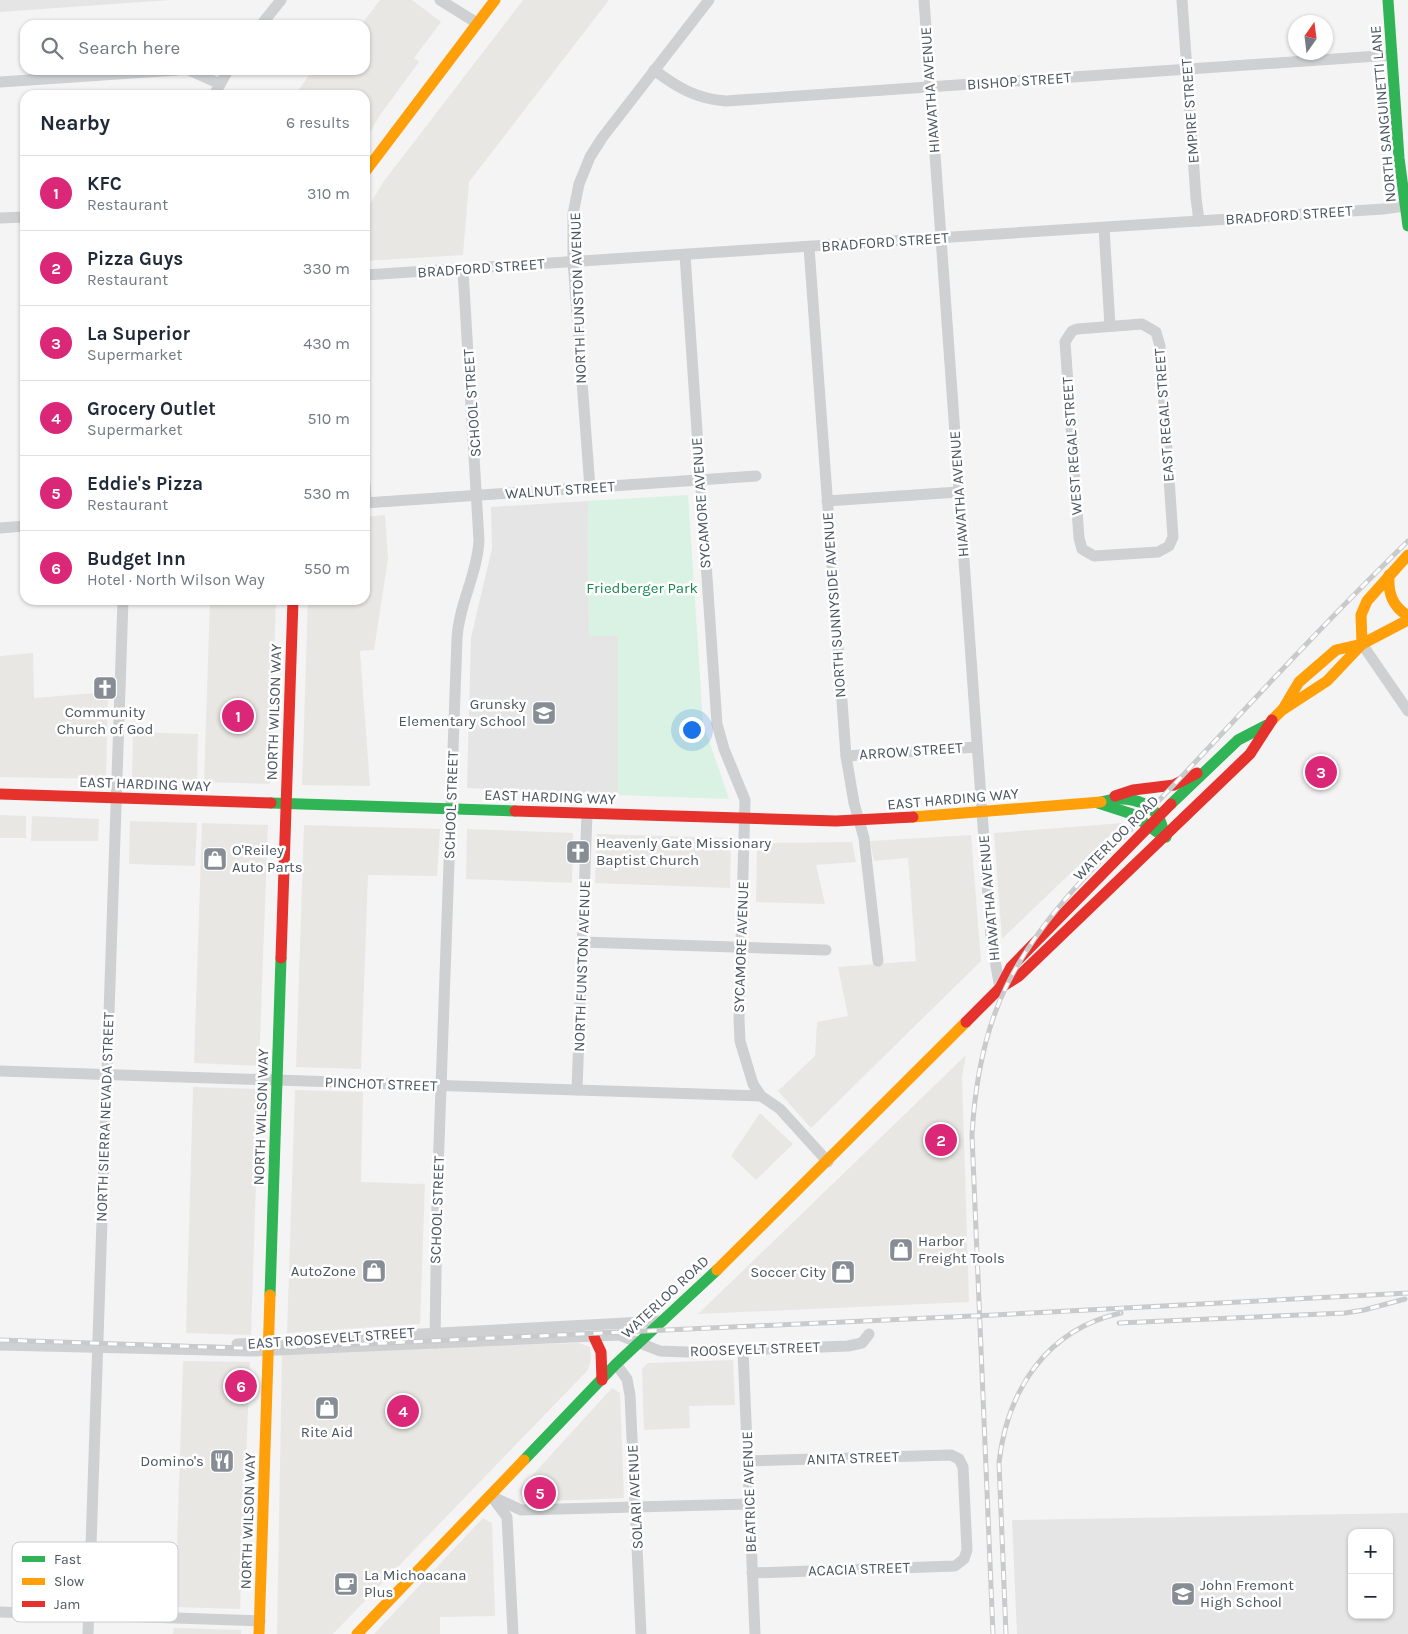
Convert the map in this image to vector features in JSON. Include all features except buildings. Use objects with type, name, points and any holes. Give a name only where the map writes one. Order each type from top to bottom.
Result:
[{"type":"main road","points":[[370,164],[495,0]]},
{"type":"main road","name":"NORTH SANGUINETTI LANE","points":[[1388,0],[1399,158],[1408,226]]},
{"type":"main road","points":[[1362,644],[1360,615],[1366,601],[1408,555]]},
{"type":"main road","points":[[1389,575],[1388,589],[1390,598],[1398,609],[1408,616]]},
{"type":"main road","name":"NORTH WILSON WAY","points":[[259,1634],[293,605]]},
{"type":"main road","name":"WATERLOO ROAD","points":[[358,1634],[422,1565],[491,1496],[638,1342],[663,1321],[828,1162],[1000,988],[1020,976],[1250,754],[1267,725],[1283,709],[1299,682],[1336,650],[1362,644],[1408,620]]},
{"type":"main road","name":"WATERLOO ROAD","points":[[1283,709],[1311,695],[1348,664],[1362,644]]},
{"type":"main road","name":"WATERLOO ROAD","points":[[1000,988],[1011,967],[1158,817],[1238,740],[1267,725]]},
{"type":"main road","points":[[1110,798],[1133,790],[1174,785],[1210,767]]},
{"type":"main road","name":"EAST HARDING WAY","points":[[0,794],[745,819],[860,821],[1098,803],[1110,798],[1133,800],[1151,809],[1158,817]]},
{"type":"main road","name":"EAST HARDING WAY","points":[[1098,803],[1108,808],[1132,814],[1148,827],[1166,837]]},
{"type":"main road","points":[[1158,817],[1166,837]]},
{"type":"main road","points":[[594,1336],[601,1346],[603,1357],[602,1380]]},
{"type":"street","points":[[265,20],[280,0]]},
{"type":"street","points":[[440,0],[477,23]]},
{"type":"street","name":"NORTH FUNSTON AVENUE","points":[[590,488],[573,261],[573,214],[579,184],[590,157],[602,138],[710,0]]},
{"type":"street","name":"HIAWATHA AVENUE","points":[[924,0],[981,813],[991,938],[1000,988]]},
{"type":"street","name":"EMPIRE STREET","points":[[1182,0],[1196,198],[1200,221]]},
{"type":"street","name":"BISHOP STREET","points":[[654,70],[687,93],[708,100],[726,101],[1392,55]]},
{"type":"street","points":[[0,82],[103,75]]},
{"type":"street","points":[[201,75],[220,84]]},
{"type":"street","points":[[217,90],[225,75]]},
{"type":"street","name":"BRADFORD STREET","points":[[370,276],[573,261],[1104,228],[1405,206]]},
{"type":"street","points":[[0,218],[20,216]]},
{"type":"street","points":[[1104,228],[1110,326]]},
{"type":"street","name":"NORTH SUNNYSIDE AVENUE","points":[[809,247],[846,756],[864,838],[878,961]]},
{"type":"street","name":"SYCAMORE AVENUE","points":[[685,255],[717,724],[724,749],[744,797],[745,819],[738,1019],[740,1041],[753,1084],[761,1096],[780,1109],[828,1162]]},
{"type":"street","name":"SCHOOL STREET","points":[[435,1338],[441,1086],[457,628],[473,577],[478,553],[477,496],[463,270]]},
{"type":"street","name":"EAST REGAL STREET","points":[[1110,326],[1148,325],[1156,332],[1160,346],[1173,537],[1165,550],[1131,554]]},
{"type":"street","name":"WEST REGAL STREET","points":[[1110,326],[1078,329],[1072,332],[1065,342],[1079,538],[1082,549],[1091,555],[1131,554]]},
{"type":"street","name":"WALNUT STREET","points":[[370,503],[756,476]]},
{"type":"street","points":[[827,501],[958,492]]},
{"type":"street","points":[[0,528],[20,526]]},
{"type":"street","name":"NORTH SIERRA NEVADA STREET","points":[[90,1542],[123,605]]},
{"type":"street","points":[[1362,644],[1408,711]]},
{"type":"street","name":"ARROW STREET","points":[[846,756],[977,747]]},
{"type":"street","name":"NORTH FUNSTON AVENUE","points":[[577,1090],[587,813]]},
{"type":"street","points":[[582,942],[826,950]]},
{"type":"street","name":"PINCHOT STREET","points":[[0,1071],[761,1096]]},
{"type":"street","name":"EAST ROOSEVELT STREET","points":[[0,1344],[269,1346],[435,1338],[663,1321]]},
{"type":"street","name":"ROOSEVELT STREET","points":[[638,1342],[660,1351],[743,1350],[848,1346],[862,1343],[869,1334]]},
{"type":"street","name":"EAST ROOSEVELT STREET","points":[[435,1338],[620,1335],[638,1342]]},
{"type":"street","name":"EAST ROOSEVELT STREET","points":[[0,1337],[97,1344]]},
{"type":"street","name":"BEATRICE AVENUE","points":[[743,1350],[755,1634]]},
{"type":"street","name":"SOLARI AVENUE","points":[[616,1364],[627,1379],[630,1395],[641,1634]]},
{"type":"street","name":"ANITA STREET","points":[[747,1461],[951,1455],[959,1459],[963,1467],[967,1550],[964,1559]]},
{"type":"street","points":[[491,1496],[521,1510],[749,1504]]},
{"type":"street","points":[[491,1496],[507,1517],[512,1634]]},
{"type":"street","name":"ACACIA STREET","points":[[752,1573],[954,1566],[964,1559]]},
{"type":"street","points":[[178,1618],[260,1621]]},
{"type":"shaded area","points":[[0,0],[170,0],[0,12]]},
{"type":"shaded area","points":[[380,0],[412,0],[441,22],[414,58],[419,62],[380,115],[370,132],[370,90],[299,90],[309,75],[370,75],[370,20],[365,20]]},
{"type":"shaded area","points":[[523,0],[609,0],[469,182],[463,255],[370,261],[370,204],[384,181]]},
{"type":"shaded area","name":"Grunsky Elementary School","points":[[588,501],[589,636],[618,636],[618,795],[467,788],[471,638],[492,548],[491,507]]},
{"type":"shaded area","points":[[385,515],[388,559],[374,650],[360,651],[370,786],[302,785],[308,605],[370,605],[370,516]]},
{"type":"shaded area","points":[[210,605],[276,605],[270,784],[204,782]]},
{"type":"shaded area","points":[[33,653],[34,698],[108,692],[106,779],[0,777],[0,656]]},
{"type":"shaded area","points":[[133,732],[198,734],[197,782],[132,780]]},
{"type":"shaded area","points":[[0,815],[26,816],[26,838],[0,838]]},
{"type":"shaded area","points":[[32,816],[99,819],[98,841],[31,841]]},
{"type":"shaded area","points":[[130,821],[197,823],[195,866],[129,864]]},
{"type":"shaded area","points":[[202,823],[268,825],[259,1066],[194,1063]]},
{"type":"shaded area","points":[[1123,823],[1056,887],[1002,939],[994,833]]},
{"type":"shaded area","points":[[304,825],[440,829],[437,876],[368,875],[361,1069],[296,1067]]},
{"type":"shaded area","points":[[467,829],[573,833],[572,883],[466,879]]},
{"type":"shaded area","points":[[597,834],[731,838],[730,888],[595,883]]},
{"type":"shaded area","points":[[971,835],[981,961],[811,1128],[778,1091],[815,1056],[817,1022],[848,1016],[838,967],[916,961],[908,858],[874,861],[870,841]]},
{"type":"shaded area","points":[[852,842],[856,862],[816,865],[825,904],[756,902],[757,843]]},
{"type":"shaded area","points":[[966,1055],[962,1077],[969,1302],[698,1314]]},
{"type":"shaded area","points":[[193,1087],[259,1089],[251,1335],[186,1333]]},
{"type":"shaded area","points":[[295,1090],[363,1092],[361,1182],[425,1184],[420,1324],[287,1333]]},
{"type":"shaded area","points":[[760,1113],[793,1144],[756,1180],[731,1156]]},
{"type":"shaded area","points":[[579,1343],[590,1347],[591,1359],[588,1370],[333,1634],[277,1634],[282,1351]]},
{"type":"shaded area","points":[[733,1360],[735,1405],[689,1406],[690,1428],[644,1430],[642,1369],[648,1363]]},
{"type":"shaded area","points":[[183,1361],[250,1362],[240,1609],[178,1607],[177,1542]]},
{"type":"shaded area","points":[[612,1388],[620,1393],[624,1498],[524,1502],[519,1490]]},
{"type":"shaded area","name":"John Fremont High School","points":[[1408,1513],[1408,1634],[1017,1634],[1012,1520]]},
{"type":"shaded area","points":[[483,1518],[492,1523],[495,1616],[440,1617],[440,1634],[374,1634]]},
{"type":"shaded area","points":[[174,1628],[241,1630],[241,1634],[173,1634]]},
{"type":"green space","name":"Friedberger Park","points":[[688,495],[703,723],[729,799],[618,795],[618,636],[589,636],[588,501]]},
{"type":"railway","points":[[993,1634],[972,1135],[978,1077],[992,1021],[1007,985],[1022,958],[1059,906],[1317,633],[1408,541]]},
{"type":"railway","points":[[0,1340],[238,1348],[298,1347],[994,1315],[1408,1293]]},
{"type":"railway","points":[[1119,1323],[1345,1313],[1405,1299]]},
{"type":"railway","points":[[1006,1634],[999,1463],[1011,1411],[1035,1367],[1052,1348],[1072,1333],[1095,1321],[1121,1313]]},
{"type":"traffic: fast","points":[[1388,0],[1399,158],[1408,226]]},
{"type":"traffic: fast","points":[[1171,804],[1238,740],[1267,725]]},
{"type":"traffic: fast","points":[[1101,802],[1125,799],[1148,806],[1159,818],[1166,837]]},
{"type":"traffic: fast","points":[[271,803],[515,811]]},
{"type":"traffic: fast","points":[[1098,803],[1132,814],[1157,832]]},
{"type":"traffic: fast","points":[[270,1295],[281,958]]},
{"type":"traffic: fast","points":[[524,1460],[616,1364],[717,1270]]},
{"type":"traffic: slow","points":[[370,165],[495,0]]},
{"type":"traffic: slow","points":[[1362,644],[1361,615],[1367,601],[1408,555]]},
{"type":"traffic: slow","points":[[1389,575],[1389,588],[1392,598],[1398,608],[1408,616]]},
{"type":"traffic: slow","points":[[1272,720],[1283,709],[1299,682],[1336,650],[1362,644],[1408,620]]},
{"type":"traffic: slow","points":[[1284,709],[1327,681],[1362,644]]},
{"type":"traffic: slow","points":[[913,817],[1101,802]]},
{"type":"traffic: slow","points":[[717,1270],[966,1022]]},
{"type":"traffic: slow","points":[[259,1634],[270,1295]]},
{"type":"traffic: slow","points":[[357,1634],[524,1460]]},
{"type":"traffic: jam","points":[[281,958],[293,605]]},
{"type":"traffic: jam","points":[[1000,988],[1019,976],[1250,754],[1272,720]]},
{"type":"traffic: jam","points":[[1115,796],[1133,790],[1174,785],[1197,773]]},
{"type":"traffic: jam","points":[[0,794],[271,803]]},
{"type":"traffic: jam","points":[[966,1022],[1000,988],[1011,967],[1171,804]]},
{"type":"traffic: jam","points":[[515,811],[836,821],[913,817]]},
{"type":"traffic: jam","points":[[594,1337],[601,1352],[602,1380]]},
{"type":"place","name":"Community Church of God","points":[[105,688]]},
{"type":"place","name":"Grunsky Elementary School","points":[[544,713]]},
{"type":"place","name":"KFC","points":[[238,716]]},
{"type":"place","name":"La Superior","points":[[1321,772]]},
{"type":"place","name":"Heavenly Gate Missionary Baptist Church","points":[[578,852]]},
{"type":"place","name":"O'Reiley Auto Parts","points":[[215,859]]},
{"type":"place","name":"Pizza Guys","points":[[941,1140]]},
{"type":"place","name":"Harbor Freight Tools","points":[[901,1250]]},
{"type":"place","name":"AutoZone","points":[[374,1271]]},
{"type":"place","name":"Soccer City","points":[[843,1272]]},
{"type":"place","name":"Budget Inn","points":[[241,1386]]},
{"type":"place","name":"Rite Aid","points":[[327,1408]]},
{"type":"place","name":"Grocery Outlet","points":[[403,1411]]},
{"type":"place","name":"Domino's","points":[[222,1461]]},
{"type":"place","name":"Eddie's Pizza","points":[[540,1493]]},
{"type":"place","name":"La Michoacana Plus","points":[[346,1584]]},
{"type":"place","name":"John Fremont High School","points":[[1183,1594]]}]
